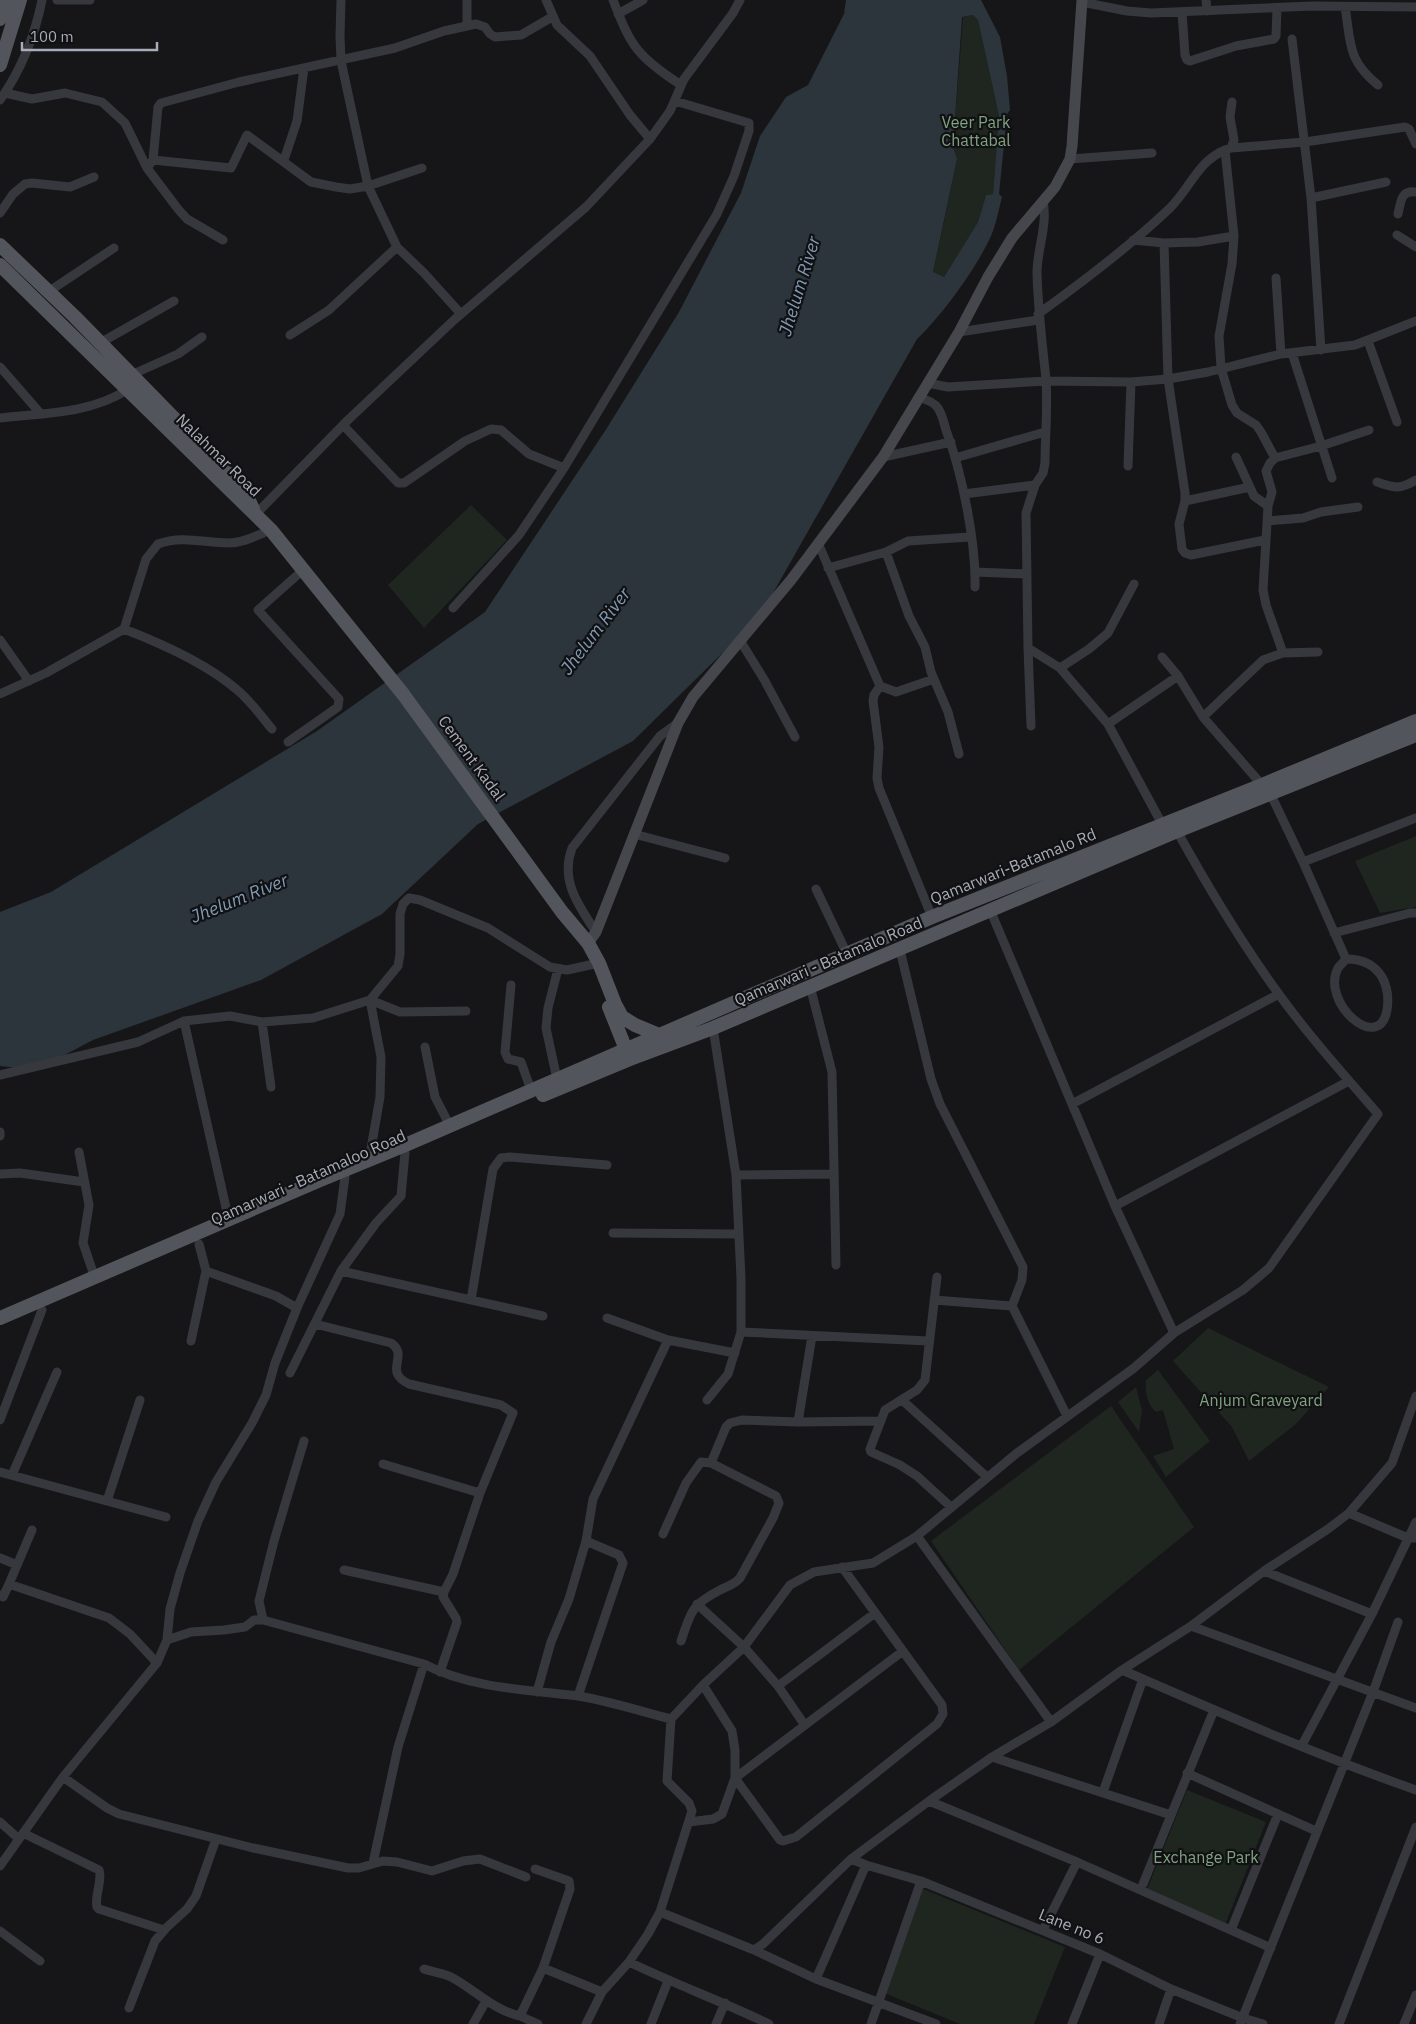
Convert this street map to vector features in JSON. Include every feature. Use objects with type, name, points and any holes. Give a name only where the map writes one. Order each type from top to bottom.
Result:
[{"type":"main road","points":[[0,18],[6,0]]},
{"type":"main road","points":[[0,65],[20,0]]},
{"type":"main road","name":"Nalahmar Road","points":[[0,245],[100,343],[244,490],[256,514]]},
{"type":"main road","name":"Nalahmar Road","points":[[0,265],[236,498],[256,514]]},
{"type":"main road","name":"Cement Kadal","points":[[256,514],[403,694],[562,912],[592,938],[596,962]]},
{"type":"main road","name":"Qamarwari-Batamalo Rd","points":[[1177,831],[1416,721]]},
{"type":"main road","name":"Qamarwari-Batamalo Rd","points":[[627,1054],[660,1035],[932,917],[1162,824],[1266,790],[1416,735]]},
{"type":"main road","name":"Qamarwari - Batamalo Road","points":[[627,1054],[713,1028],[991,912],[1177,831]]},
{"type":"main road","points":[[596,962],[622,1017],[635,1025],[660,1035]]},
{"type":"main road","points":[[596,962],[627,1054]]},
{"type":"main road","name":"Qamarwari - Batamaloo Road","points":[[0,1318],[557,1079],[627,1054]]},
{"type":"main road","name":"Qamarwari - Batamaloo Road","points":[[0,1327],[199,1244],[345,1177],[404,1153],[627,1054]]},
{"type":"street","points":[[42,0],[37,24],[28,48],[2,96],[32,100],[65,93],[102,102],[125,123],[187,219],[223,240]]},
{"type":"street","points":[[56,0],[90,0]]},
{"type":"street","points":[[341,0],[341,61],[368,186],[397,247],[424,273],[461,314]]},
{"type":"street","points":[[467,0],[468,26]]},
{"type":"street","points":[[546,0],[552,17],[564,33],[590,56],[625,108],[650,139]]},
{"type":"street","points":[[613,0],[627,35],[645,60],[681,85]]},
{"type":"street","points":[[618,14],[643,0]]},
{"type":"street","points":[[256,514],[343,425],[461,314],[586,207],[650,139],[675,101],[681,85],[699,57],[733,13],[740,0]]},
{"type":"street","points":[[1206,0],[1207,11]]},
{"type":"street","points":[[592,938],[678,722],[693,697],[741,642],[883,456],[918,396],[959,332],[988,277],[1012,238],[1055,187],[1070,159],[1082,1],[1127,11],[1151,13],[1277,8],[1313,3],[1345,7],[1380,3],[1416,7]]},
{"type":"street","points":[[1345,7],[1352,53],[1358,65],[1378,85]]},
{"type":"street","points":[[1182,12],[1185,55],[1187,60],[1190,60],[1236,46],[1274,39],[1276,36],[1277,8]]},
{"type":"street","points":[[150,164],[158,106],[161,103],[223,85],[395,48],[468,26],[480,25],[492,36],[511,37],[527,32],[552,17]]},
{"type":"street","points":[[1292,39],[1311,198],[1321,350]]},
{"type":"street","points":[[284,160],[297,121],[304,68]]},
{"type":"street","points":[[453,608],[519,535],[564,468],[717,214],[734,176],[749,131],[749,124],[675,101]]},
{"type":"street","points":[[1232,102],[1230,118],[1234,140],[1228,149],[1234,236],[1232,264],[1219,336],[1221,368],[1232,405],[1237,413],[1256,425],[1276,458]]},
{"type":"street","points":[[959,332],[1038,317],[1087,280],[1171,207],[1209,158],[1228,149],[1305,142],[1405,127],[1409,129],[1416,144]]},
{"type":"street","points":[[150,164],[232,168],[248,135],[315,183],[350,189],[368,186],[422,168]]},
{"type":"street","points":[[1070,159],[1152,153]]},
{"type":"street","points":[[0,213],[13,194],[26,184],[32,183],[70,188],[94,177]]},
{"type":"street","points":[[1311,198],[1386,182]]},
{"type":"street","points":[[1398,214],[1403,194],[1416,192]]},
{"type":"street","points":[[1031,726],[1026,513],[1035,485],[1044,469],[1046,381],[1038,317],[1037,270],[1045,216],[1044,201]]},
{"type":"street","points":[[1396,235],[1416,247]]},
{"type":"street","points":[[1133,240],[1164,243],[1198,242],[1234,236]]},
{"type":"street","points":[[1164,243],[1168,379],[1185,501],[1179,524],[1182,549],[1188,555],[1265,540]]},
{"type":"street","points":[[290,335],[329,310],[397,247]]},
{"type":"street","points":[[48,292],[114,248]]},
{"type":"street","points":[[1276,278],[1281,354]]},
{"type":"street","points":[[100,343],[174,301]]},
{"type":"street","points":[[927,383],[948,387],[1046,381],[1131,382],[1168,379],[1281,354],[1355,345],[1415,324]]},
{"type":"street","points":[[131,375],[178,354],[202,337]]},
{"type":"street","points":[[1368,341],[1397,422]]},
{"type":"street","points":[[1292,353],[1332,478]]},
{"type":"street","points":[[0,367],[40,413]]},
{"type":"street","points":[[1128,466],[1131,382]]},
{"type":"street","points":[[0,418],[73,410],[106,402],[127,390]]},
{"type":"street","points":[[918,396],[930,402],[938,409],[951,442],[964,494],[975,572],[975,587]]},
{"type":"street","points":[[343,425],[398,483],[404,484],[465,441],[491,429],[500,430],[529,454],[564,468]]},
{"type":"street","points":[[1283,653],[1266,605],[1263,590],[1268,506],[1272,492],[1266,471],[1270,463],[1276,458],[1369,430]]},
{"type":"street","points":[[955,458],[1045,432]]},
{"type":"street","points":[[883,456],[951,442]]},
{"type":"street","points":[[1236,457],[1257,500],[1268,506]]},
{"type":"street","points":[[1377,482],[1396,488],[1406,486],[1416,480]]},
{"type":"street","points":[[964,494],[1035,485]]},
{"type":"street","points":[[1185,501],[1250,487]]},
{"type":"street","points":[[1268,521],[1303,518],[1322,512],[1358,507]]},
{"type":"street","points":[[0,694],[124,629],[146,559],[158,544],[187,538],[238,542],[271,530]]},
{"type":"street","points":[[828,568],[886,552],[902,543],[913,540],[970,537]]},
{"type":"street","points":[[818,543],[880,686],[873,701],[879,747],[877,778],[879,788],[932,917]]},
{"type":"street","points":[[886,552],[909,616],[925,648],[934,679],[948,712],[959,754]]},
{"type":"street","points":[[288,742],[338,707],[339,700],[258,610],[303,570]]},
{"type":"street","points":[[975,572],[1026,574]]},
{"type":"street","points":[[1060,668],[1090,649],[1108,633],[1134,584]]},
{"type":"street","points":[[124,629],[149,638],[185,656],[230,684],[238,690],[272,730]]},
{"type":"street","points":[[0,640],[28,681]]},
{"type":"street","points":[[741,642],[765,681],[795,737]]},
{"type":"street","points":[[1028,648],[1060,668],[1108,724],[1162,824]]},
{"type":"street","points":[[1202,718],[1263,660],[1283,653],[1318,652]]},
{"type":"street","points":[[1162,657],[1178,676],[1202,718],[1266,790],[1303,862],[1346,959]]},
{"type":"street","points":[[1108,724],[1178,676]]},
{"type":"street","points":[[880,686],[896,692],[934,679]]},
{"type":"street","points":[[592,938],[567,872],[567,861],[572,848],[660,736],[678,722]]},
{"type":"street","points":[[1303,862],[1416,818]]},
{"type":"street","points":[[586,2024],[602,1992],[629,1962],[660,1912],[683,1837],[692,1817],[691,1807],[667,1781],[671,1719],[703,1685],[744,1647],[790,1585],[814,1572],[873,1563],[917,1536],[1017,1452],[1134,1368],[1174,1334],[1243,1290],[1269,1268],[1378,1114],[1279,994],[1228,918],[1177,831]]},
{"type":"street","points":[[634,834],[725,858]]},
{"type":"street","points":[[816,889],[847,954]]},
{"type":"street","points":[[0,1075],[138,1042],[184,1021],[230,1016],[262,1022],[313,1018],[370,1000],[398,966],[400,954],[400,914],[403,904],[409,898],[420,900],[488,928],[550,967],[567,970],[596,962]]},
{"type":"street","points":[[991,912],[1115,1206],[1174,1334]]},
{"type":"street","points":[[1334,933],[1416,913]]},
{"type":"street","points":[[900,950],[931,1079],[940,1104],[1023,1267],[1022,1280],[1012,1306],[1067,1416]]},
{"type":"street","points":[[1346,959],[1364,962],[1373,967],[1381,975],[1387,990],[1388,1002],[1385,1017],[1380,1024],[1371,1028],[1361,1026],[1345,1012],[1335,992],[1335,979],[1338,968],[1346,959]]},
{"type":"street","points":[[557,1079],[546,1028],[548,1008],[558,969]]},
{"type":"street","points":[[511,985],[505,1052],[508,1059],[521,1062],[531,1090]]},
{"type":"street","points":[[810,986],[832,1072],[836,1265]]},
{"type":"street","points":[[1072,1104],[1279,994]]},
{"type":"street","points":[[370,1000],[400,1012],[466,1011]]},
{"type":"street","points":[[369,1160],[380,1097],[381,1057],[370,1000]]},
{"type":"street","points":[[184,1021],[229,1221]]},
{"type":"street","points":[[262,1022],[271,1087]]},
{"type":"street","points":[[707,1400],[728,1374],[741,1332],[741,1278],[736,1175],[713,1028]]},
{"type":"street","points":[[426,1048],[435,1096],[450,1126]]},
{"type":"street","points":[[1115,1206],[1349,1081]]},
{"type":"street","points":[[78,1152],[89,1209],[83,1243],[95,1278]]},
{"type":"street","points":[[290,1373],[304,1341],[315,1324],[340,1271],[376,1223],[401,1196],[404,1153]]},
{"type":"street","points":[[471,1300],[493,1169],[501,1158],[606,1165]]},
{"type":"street","points":[[0,1174],[20,1173],[84,1182]]},
{"type":"street","points":[[736,1175],[833,1174]]},
{"type":"street","points":[[0,1866],[63,1778],[157,1663],[167,1640],[170,1609],[198,1521],[216,1482],[266,1395],[275,1364],[297,1308],[340,1214],[345,1177]]},
{"type":"street","points":[[613,1233],[738,1234]]},
{"type":"street","points":[[190,1341],[206,1271],[199,1244]]},
{"type":"street","points":[[206,1271],[276,1296],[297,1308]]},
{"type":"street","points":[[340,1271],[543,1316]]},
{"type":"street","points":[[937,1277],[928,1341],[925,1380],[917,1390],[885,1410],[870,1451],[917,1476],[951,1507]]},
{"type":"street","points":[[934,1300],[1012,1306]]},
{"type":"street","points":[[0,1420],[42,1310]]},
{"type":"street","points":[[607,1318],[668,1340],[735,1353]]},
{"type":"street","points":[[315,1324],[391,1343],[398,1352],[395,1370],[400,1380],[409,1384],[501,1405],[513,1412],[513,1418],[480,1493],[453,1574],[444,1592],[443,1597],[456,1618],[456,1622],[440,1672]]},
{"type":"street","points":[[741,1332],[928,1341]]},
{"type":"street","points":[[798,1422],[812,1336]]},
{"type":"street","points":[[537,1692],[551,1642],[569,1599],[586,1541],[593,1500],[668,1340]]},
{"type":"street","points":[[12,1475],[57,1372]]},
{"type":"street","points":[[754,1950],[763,1944],[851,1859],[929,1801],[992,1757],[1051,1722],[1122,1670],[1191,1626],[1264,1571],[1349,1513],[1392,1463],[1416,1396]]},
{"type":"street","points":[[107,1501],[140,1400]]},
{"type":"street","points":[[902,1400],[987,1477]]},
{"type":"street","points":[[711,1463],[726,1427],[730,1423],[742,1420],[798,1422],[882,1421]]},
{"type":"street","points":[[263,1620],[259,1601],[274,1541],[304,1441]]},
{"type":"street","points":[[663,1534],[686,1483],[701,1462],[711,1463],[776,1496],[779,1503],[740,1578],[732,1586],[722,1589],[697,1604],[692,1610],[681,1641]]},
{"type":"street","points":[[383,1464],[480,1493]]},
{"type":"street","points":[[0,1472],[166,1517]]},
{"type":"street","points":[[1349,1513],[1412,1538]]},
{"type":"street","points":[[1302,1745],[1412,1538],[1416,1522]]},
{"type":"street","points":[[1,1598],[32,1530]]},
{"type":"street","points":[[917,1536],[1051,1722]]},
{"type":"street","points":[[578,1696],[623,1563],[619,1555],[586,1541]]},
{"type":"street","points":[[0,1558],[17,1564]]},
{"type":"street","points":[[735,1778],[783,1842],[796,1837],[941,1719],[943,1714],[942,1705],[842,1567]]},
{"type":"street","points":[[344,1570],[444,1592]]},
{"type":"street","points":[[1264,1571],[1372,1614]]},
{"type":"street","points":[[9,1584],[109,1618],[130,1634],[157,1663]]},
{"type":"street","points":[[697,1604],[744,1647],[778,1686],[804,1724]]},
{"type":"street","points":[[778,1686],[875,1613]]},
{"type":"street","points":[[167,1640],[191,1632],[224,1630],[245,1626],[254,1620],[263,1620],[424,1664],[440,1672],[537,1692],[578,1696],[671,1719]]},
{"type":"street","points":[[1241,2021],[1373,1692],[1398,1622]]},
{"type":"street","points":[[1191,1626],[1416,1708]]},
{"type":"street","points":[[735,1778],[903,1651]]},
{"type":"street","points":[[372,1863],[398,1748],[424,1664]]},
{"type":"street","points":[[1122,1670],[1343,1764],[1416,1790]]},
{"type":"street","points":[[1103,1792],[1143,1679]]},
{"type":"street","points":[[689,1822],[713,1819],[722,1814],[735,1778],[735,1750],[730,1726],[703,1685]]},
{"type":"street","points":[[1143,1884],[1214,1710]]},
{"type":"street","points":[[992,1757],[1171,1815]]},
{"type":"street","points":[[1188,1773],[1316,1831]]},
{"type":"street","points":[[63,1778],[106,1808],[119,1814],[216,1839],[348,1868],[359,1868],[383,1861],[397,1862],[432,1871],[480,1859],[526,1877]]},
{"type":"street","points":[[929,1801],[1077,1862],[1271,1948]]},
{"type":"street","points":[[1231,1930],[1278,1814]]},
{"type":"street","points":[[0,1822],[21,1836],[100,1870],[96,1895],[97,1907],[99,1909],[164,1930]]},
{"type":"street","points":[[1339,2024],[1416,1827]]},
{"type":"street","points":[[129,2008],[155,1941],[187,1909],[196,1896],[216,1839]]},
{"type":"street","name":"Lane no 6","points":[[851,1859],[921,1881],[1100,1954],[1241,2021],[1263,2024]]},
{"type":"street","points":[[1043,1930],[1077,1862]]},
{"type":"street","points":[[816,1979],[866,1865]]},
{"type":"street","points":[[520,2016],[543,1968],[571,1885],[568,1881],[536,1869]]},
{"type":"street","points":[[871,2024],[921,1881]]},
{"type":"street","points":[[660,1912],[754,1950],[816,1979],[934,2024]]},
{"type":"street","points":[[0,1931],[40,1961]]},
{"type":"street","points":[[1072,2024],[1100,1954]]},
{"type":"street","points":[[629,1962],[725,2003],[768,2024]]},
{"type":"street","points":[[543,1968],[602,1992]]},
{"type":"street","points":[[424,1969],[450,1977],[486,2001],[511,2014],[538,2024]]},
{"type":"street","points":[[651,2024],[668,1980]]},
{"type":"street","points":[[1159,2024],[1171,1989]]},
{"type":"street","points":[[1404,2024],[1416,1995]]},
{"type":"street","points":[[473,2024],[486,2001]]},
{"type":"street","points":[[716,2024],[725,2003]]},
{"type":"green space","name":"Veer Park Chattabal","points":[[973,15],[978,20],[999,116],[993,194],[986,195],[978,222],[944,277],[933,273],[957,160],[953,147],[963,17]]},
{"type":"green space","points":[[471,505],[507,540],[424,628],[388,585]]},
{"type":"green space","points":[[1416,836],[1416,907],[1380,913],[1355,861]]},
{"type":"green space","name":"Anjum Graveyard","points":[[1208,1328],[1329,1387],[1296,1424],[1249,1461],[1232,1427],[1173,1361]]},
{"type":"green space","points":[[1158,1370],[1210,1441],[1166,1477],[1153,1456],[1174,1449],[1163,1410],[1156,1412],[1153,1409],[1147,1398],[1146,1389],[1146,1380]]},
{"type":"green space","points":[[1136,1387],[1142,1410],[1139,1432],[1118,1402]]},
{"type":"green space","points":[[1111,1406],[1194,1527],[1019,1670],[931,1541]]},
{"type":"green space","name":"Exchange Park","points":[[1187,1790],[1266,1822],[1225,1925],[1146,1892]]},
{"type":"green space","points":[[923,1889],[1065,1947],[1034,2024],[960,2024],[882,1992]]},
{"type":"water","name":"Jhelum River","points":[[846,0],[981,0],[1000,37],[1007,76],[1010,110],[1007,114],[999,194],[1002,197],[993,231],[980,258],[949,303],[917,339],[760,616],[633,741],[478,824],[382,914],[261,980],[93,1040],[36,1070],[0,1066],[0,912],[51,892],[317,731],[485,612],[605,431],[679,312],[741,193],[760,136],[786,97],[808,85],[844,14]],"holes":[[[973,15],[978,20],[999,116],[993,194],[986,195],[978,222],[944,277],[933,272],[957,159],[953,147],[962,17]]]}]
